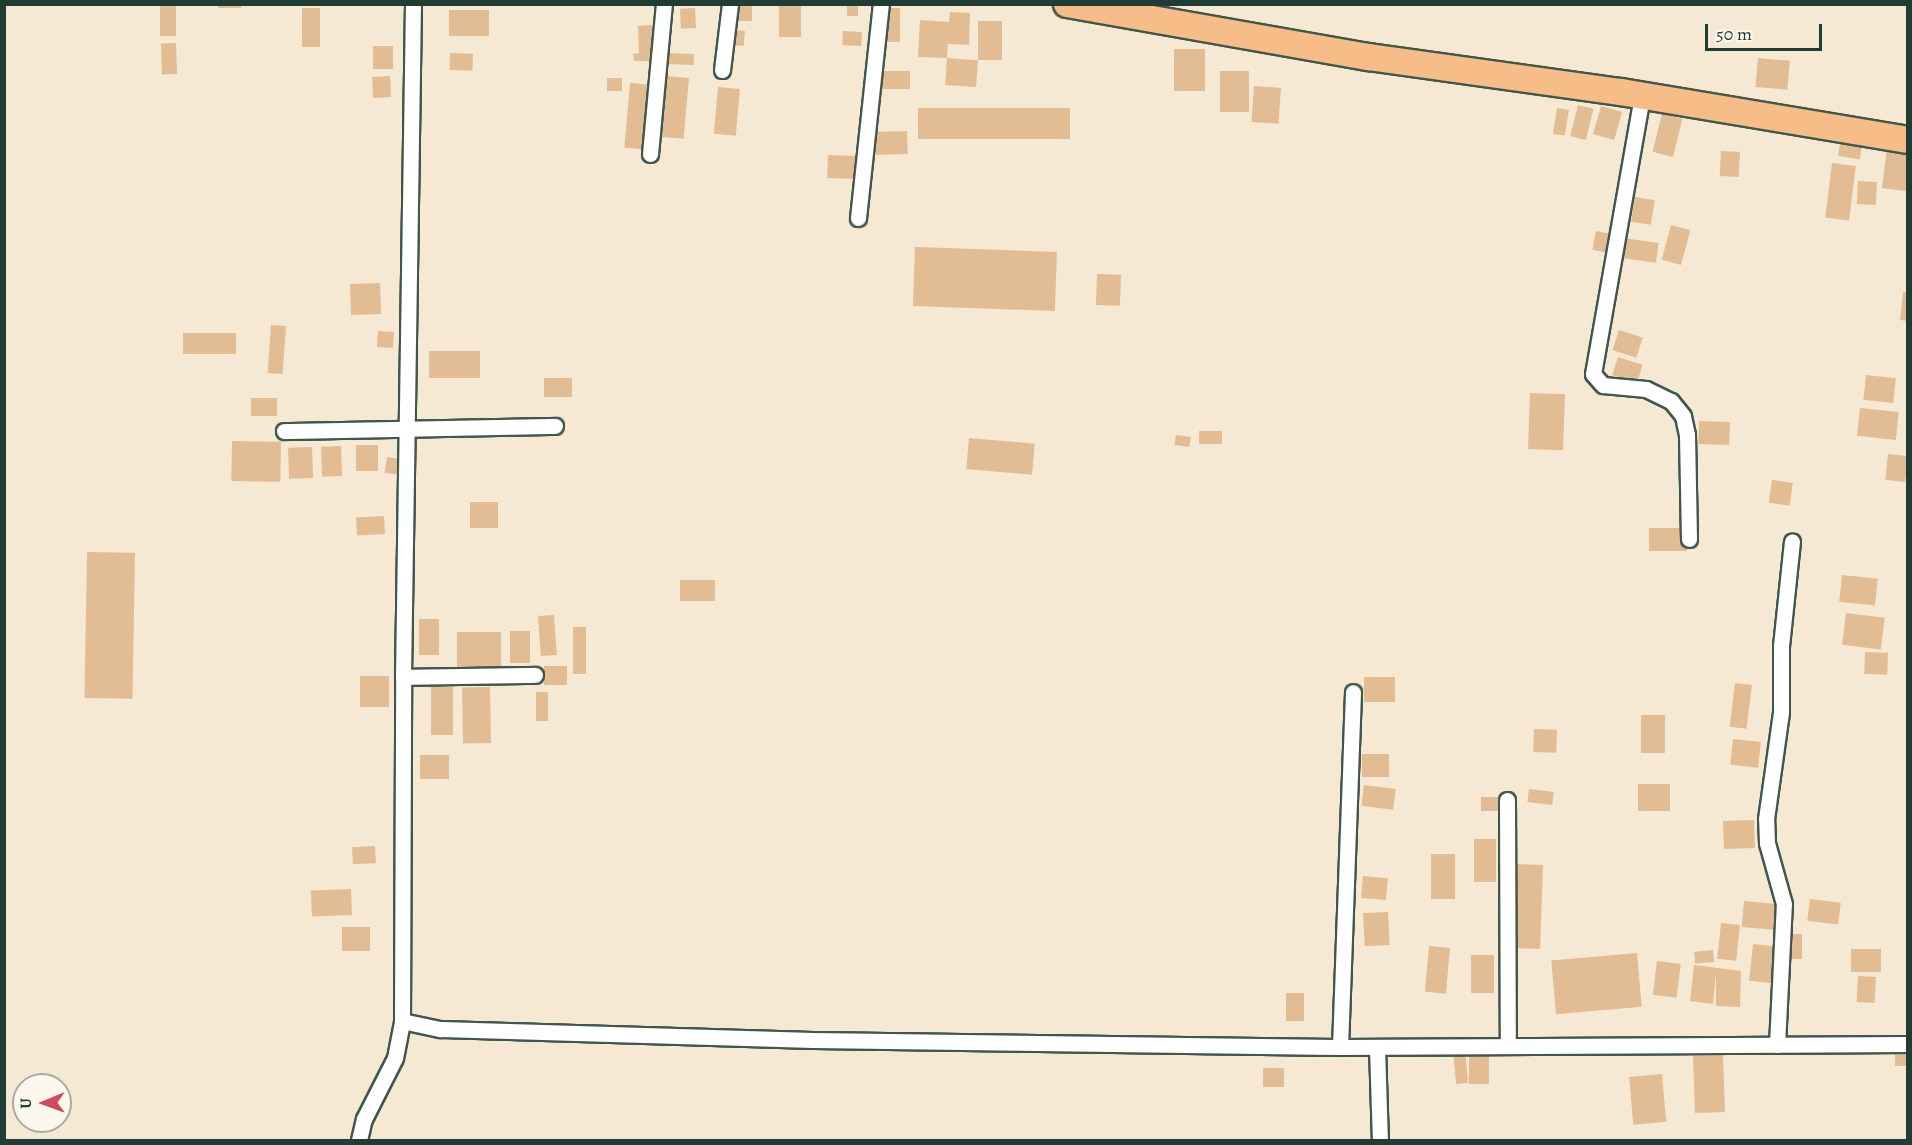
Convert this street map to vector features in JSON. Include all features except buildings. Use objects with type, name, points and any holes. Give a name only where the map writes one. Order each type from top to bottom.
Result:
[{"type":"main road","points":[[1067,4],[1368,57],[1642,96],[1908,140]]},
{"type":"street","points":[[359,1140],[370,1105],[395,1058],[402,1021],[403,677],[413,4]]},
{"type":"street","points":[[650,154],[664,4]]},
{"type":"street","points":[[722,70],[730,4]]},
{"type":"street","points":[[858,218],[881,4]]},
{"type":"street","points":[[1642,96],[1593,374],[1602,385],[1654,393],[1671,401],[1683,416],[1687,435],[1689,538]]},
{"type":"street","points":[[284,431],[555,426]]},
{"type":"street","points":[[1777,1045],[1785,904],[1767,843],[1766,819],[1781,712],[1781,646],[1792,542]]},
{"type":"street","points":[[403,677],[535,675]]},
{"type":"street","points":[[1340,1047],[1353,692]]},
{"type":"street","points":[[1507,800],[1508,1046]]},
{"type":"street","points":[[402,1021],[441,1029],[766,1038],[1340,1047],[1908,1044]]},
{"type":"street","points":[[1377,1047],[1380,1140]]}]
